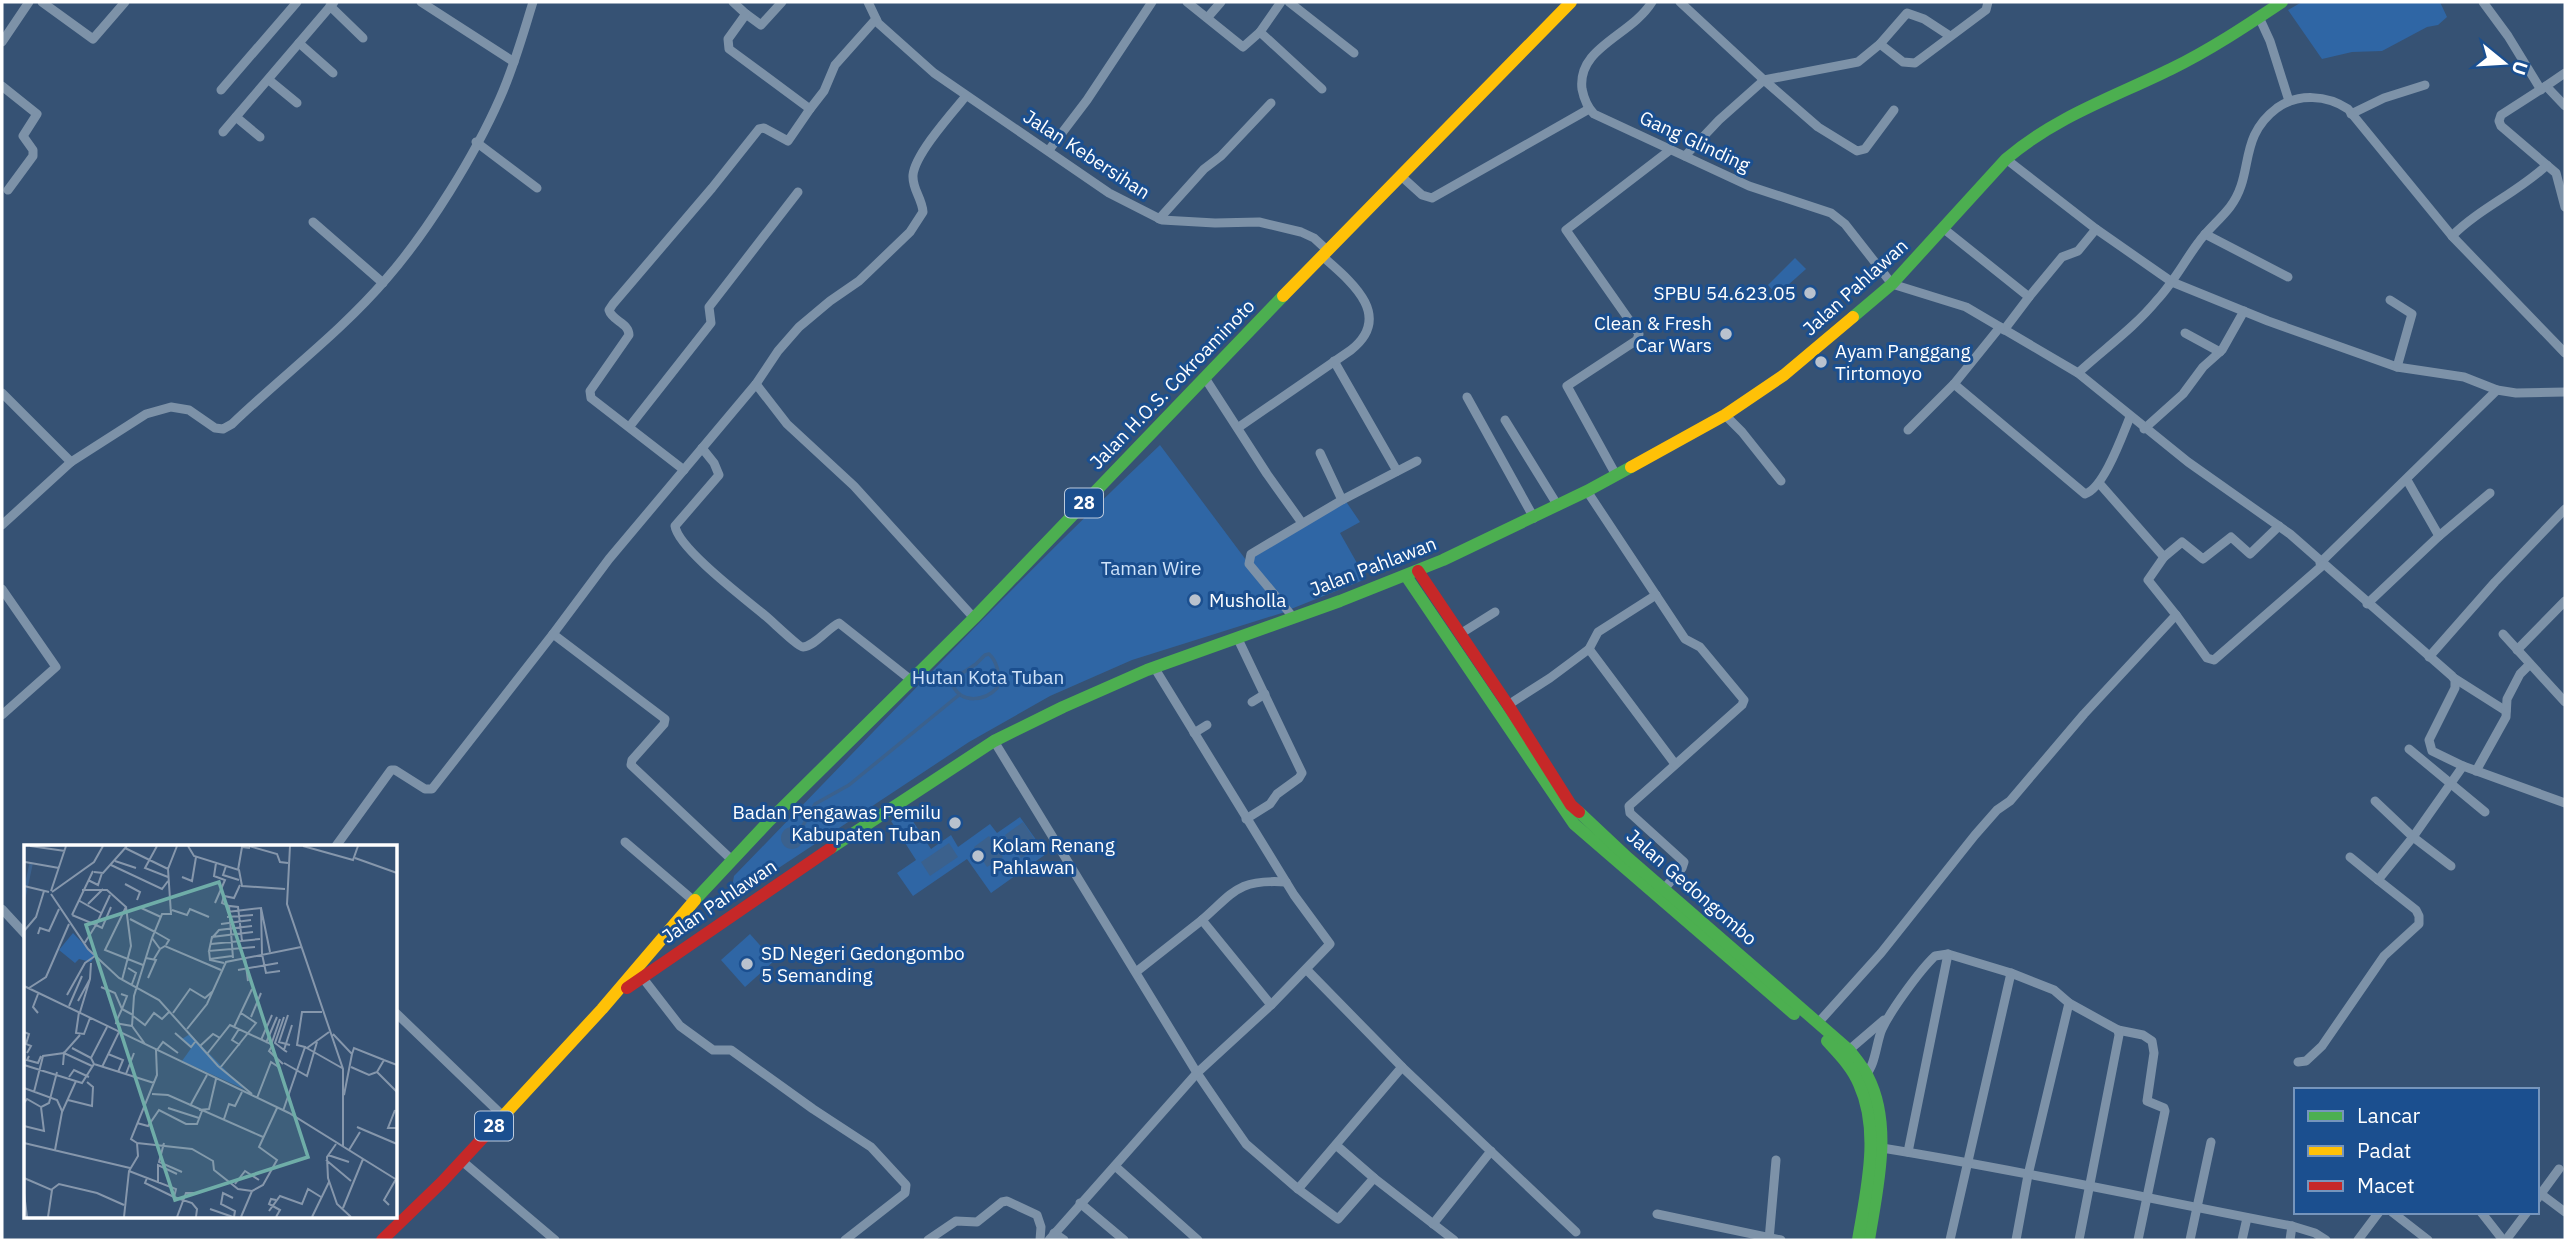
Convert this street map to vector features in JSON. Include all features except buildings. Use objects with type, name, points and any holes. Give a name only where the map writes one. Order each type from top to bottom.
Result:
[{"type":"main road","name":"Jalan H.O.S. Cokroaminoto","points":[[602,1009],[732,860],[974,618],[1571,2]]},
{"type":"main road","name":"Jalan Pahlawan","points":[[391,1237],[602,1009],[642,977],[994,741],[1154,667],[1412,574],[1558,506],[1725,415],[1784,375],[1892,284],[2026,140],[2045,128],[2167,71],[2283,2]]},
{"type":"main road","name":"Jalan Gedongombo","points":[[1412,574],[1460,634],[1571,805],[1619,857],[1838,1051],[1872,1086],[1878,1107],[1882,1148],[1869,1240]]},
{"type":"main road","name":"Jalan Gedongombo","points":[[1412,574],[1574,824],[1664,889],[1849,1050],[1862,1078],[1871,1137],[1858,1240]]},
{"type":"street","points":[[2,42],[30,2]]},
{"type":"street","points":[[42,2],[93,39],[125,2]]},
{"type":"street","points":[[221,90],[297,2]]},
{"type":"street","points":[[421,2],[514,62]]},
{"type":"street","points":[[2,525],[71,462],[146,414],[172,407],[189,410],[215,428],[223,429],[321,343],[383,283],[421,234],[500,98],[533,2]]},
{"type":"street","points":[[733,2],[761,25],[782,2]]},
{"type":"street","name":"Jalan Kebersihan","points":[[868,2],[876,19],[892,37],[966,96],[1109,192],[1159,219],[1215,223],[1259,222],[1301,232],[1314,238],[1362,293],[1367,309],[1367,333],[1360,342],[1238,427]]},
{"type":"street","points":[[1049,150],[1087,100],[1152,2]]},
{"type":"street","points":[[1187,2],[1243,47],[1260,32],[1281,2]]},
{"type":"street","points":[[1208,17],[1221,2]]},
{"type":"street","points":[[1289,2],[1354,53]]},
{"type":"street","points":[[1401,176],[1422,195],[1432,198],[1589,109],[1582,86],[1582,75],[1588,59],[1639,19],[1652,2]]},
{"type":"street","points":[[1680,2],[1818,127],[1857,151],[1865,149],[1894,110]]},
{"type":"street","points":[[1880,44],[1903,62],[1912,64],[1985,11],[1988,2]]},
{"type":"street","points":[[2483,2],[2543,88],[2565,106]]},
{"type":"street","points":[[223,132],[332,4],[363,38]]},
{"type":"street","points":[[1685,156],[1727,112],[1765,80],[1858,62],[1880,44],[1907,13],[1924,19],[1951,36]]},
{"type":"street","points":[[746,14],[726,45],[810,109]]},
{"type":"street","points":[[2259,17],[2290,101]]},
{"type":"street","points":[[684,470],[591,398],[592,386],[630,333],[610,315],[610,307],[759,129],[764,128],[788,141],[824,91],[835,65],[876,19]]},
{"type":"street","points":[[1260,32],[1322,89]]},
{"type":"street","points":[[299,43],[333,74]]},
{"type":"street","points":[[2565,74],[2501,115],[2499,121],[2501,126],[2556,173],[2565,207]]},
{"type":"street","points":[[269,80],[297,103]]},
{"type":"street","points":[[2351,114],[2384,97],[2425,85]]},
{"type":"street","points":[[2,86],[37,114],[23,136],[33,150],[33,156],[8,190]]},
{"type":"street","points":[[337,845],[391,770],[425,789],[432,789],[609,559],[756,384],[778,351],[799,327],[859,281],[910,232],[923,212],[913,175],[919,158],[966,96]]},
{"type":"street","points":[[2078,373],[2157,301],[2205,234],[2235,199],[2256,129],[2277,108],[2290,101],[2310,97],[2342,106],[2351,114],[2452,236],[2565,354]]},
{"type":"street","points":[[1159,219],[1204,169],[1221,156],[1271,103]]},
{"type":"street","name":"Gang Glinding","points":[[1589,109],[1599,117],[1749,186],[1838,217],[1892,284]]},
{"type":"street","points":[[236,117],[260,137]]},
{"type":"street","points":[[476,142],[537,188]]},
{"type":"street","points":[[1616,475],[1567,386],[1637,340],[1639,334],[1566,230],[1671,150]]},
{"type":"street","points":[[2006,159],[2096,229],[2172,282],[2397,367],[2464,377],[2497,390],[2516,393],[2565,392]]},
{"type":"street","points":[[2452,236],[2469,220],[2526,183],[2547,165]]},
{"type":"street","points":[[630,426],[711,323],[709,307],[798,192]]},
{"type":"street","points":[[313,222],[383,283]]},
{"type":"street","points":[[1944,229],[2029,297]]},
{"type":"street","points":[[1908,430],[1954,384],[2062,257],[2078,251],[2096,229]]},
{"type":"street","points":[[2205,234],[2288,277]]},
{"type":"street","points":[[1892,284],[1958,304],[2078,373],[2144,429],[2279,526],[2454,678],[2506,711]]},
{"type":"street","points":[[2390,300],[2412,315],[2397,367]]},
{"type":"street","points":[[2144,429],[2183,394],[2203,368],[2220,352],[2244,311]]},
{"type":"street","points":[[2185,333],[2220,352]]},
{"type":"street","points":[[1334,361],[1397,471]]},
{"type":"street","points":[[1205,378],[1302,523]]},
{"type":"street","points":[[756,384],[787,424],[854,486],[974,618]]},
{"type":"street","points":[[1954,384],[2081,492],[2089,494],[2099,483],[2130,417]]},
{"type":"street","points":[[2279,526],[2250,554],[2244,552],[2231,537],[2204,558],[2182,542],[2164,557],[2148,580],[2207,658],[2214,660],[2321,564],[2497,390]]},
{"type":"street","points":[[2,393],[71,462]]},
{"type":"street","points":[[1467,397],[1534,518]]},
{"type":"street","points":[[1725,415],[1781,481]]},
{"type":"street","points":[[1505,420],[1558,506]]},
{"type":"street","points":[[702,449],[714,463],[719,475],[676,526],[678,534],[712,572],[783,629],[798,645],[803,647],[810,644],[839,622],[911,680]]},
{"type":"street","points":[[1320,453],[1342,500]]},
{"type":"street","points":[[1293,617],[1248,561],[1255,550],[1417,461]]},
{"type":"street","points":[[2407,480],[2439,536]]},
{"type":"street","points":[[2099,483],[2164,557]]},
{"type":"street","points":[[1587,491],[1685,639],[1700,647],[1744,700],[1742,705],[1628,808],[1630,814],[1684,862],[1664,889]]},
{"type":"street","points":[[2367,604],[2439,536],[2490,493]]},
{"type":"street","points":[[2429,657],[2495,582],[2565,509]]},
{"type":"street","points":[[2,589],[56,667],[2,715]]},
{"type":"street","points":[[1508,705],[1589,649],[1598,632],[1656,595]]},
{"type":"street","points":[[2517,650],[2565,601]]},
{"type":"street","points":[[1460,634],[1495,612]]},
{"type":"street","points":[[1818,1023],[1881,953],[1982,827],[1997,810],[2010,801],[2084,714],[2176,615]]},
{"type":"street","points":[[553,634],[665,719],[664,724],[632,760],[631,765],[732,860]]},
{"type":"street","points":[[2503,634],[2565,702]]},
{"type":"street","points":[[1237,637],[1302,773],[1277,794],[1270,804],[1246,819]]},
{"type":"street","points":[[1589,649],[1675,764]]},
{"type":"street","points":[[2476,771],[2501,728],[2507,699],[2520,674],[2530,664]]},
{"type":"street","points":[[1064,1240],[1051,1237],[1197,1073],[1307,970],[1329,947],[1330,942],[1286,882],[1154,667]]},
{"type":"street","points":[[2454,678],[2455,688],[2429,744],[2435,754],[2565,803]]},
{"type":"street","points":[[1252,702],[1265,694]]},
{"type":"street","points":[[1194,733],[1207,725]]},
{"type":"street","points":[[994,741],[1197,1073],[1246,1144],[1338,1219],[1374,1178]]},
{"type":"street","points":[[2409,749],[2485,812]]},
{"type":"street","points":[[2378,880],[2413,837],[2463,766]]},
{"type":"street","points":[[2375,801],[2413,837],[2451,866]]},
{"type":"street","points":[[625,842],[694,901]]},
{"type":"street","points":[[2298,1062],[2306,1061],[2322,1046],[2384,956],[2419,924],[2416,910],[2350,857]]},
{"type":"street","points":[[1136,972],[1241,886],[1258,881],[1286,882]]},
{"type":"street","points":[[2,909],[24,933]]},
{"type":"street","points":[[1202,920],[1271,1005]]},
{"type":"street","points":[[1908,1152],[1948,954]]},
{"type":"street","points":[[1849,1050],[1888,1016],[1935,956],[1948,954],[2011,973],[2054,990],[2069,1003],[2118,1030],[2143,1035],[2152,1041],[2154,1053],[2147,1101],[2165,1109],[2138,1240]]},
{"type":"street","points":[[1307,970],[1402,1067],[1576,1232]]},
{"type":"street","points":[[1950,1240],[2011,973]]},
{"type":"street","points":[[642,977],[680,1026],[713,1051],[731,1050],[871,1147],[906,1185],[905,1193],[845,1240]]},
{"type":"street","points":[[2016,1240],[2028,1175],[2069,1003]]},
{"type":"street","points":[[397,1014],[503,1116]]},
{"type":"street","points":[[1862,1078],[1888,1016]]},
{"type":"street","points":[[2079,1240],[2118,1030]]},
{"type":"street","points":[[1298,1189],[1402,1067]]},
{"type":"street","points":[[2190,1240],[2211,1142]]},
{"type":"street","points":[[1336,1146],[1454,1240]]},
{"type":"street","points":[[1882,1148],[2090,1188],[2147,1196],[2292,1226],[2315,1233],[2326,1240]]},
{"type":"street","points":[[1433,1224],[1491,1152]]},
{"type":"street","points":[[1769,1239],[1776,1160]]},
{"type":"street","points":[[462,1161],[555,1240]]},
{"type":"street","points":[[1115,1166],[1198,1240]]},
{"type":"street","points":[[2559,1169],[2539,1196],[2565,1212]]},
{"type":"street","points":[[928,1240],[956,1221],[977,1222],[1007,1201],[1037,1215],[1041,1227],[1040,1240]]},
{"type":"street","points":[[1080,1203],[1124,1240]]},
{"type":"street","points":[[1657,1214],[1781,1240]]},
{"type":"street","points":[[2358,1240],[2378,1214]]},
{"type":"street","points":[[2395,1214],[2428,1240]]},
{"type":"street","points":[[2484,1214],[2504,1240],[2525,1214]]},
{"type":"street","points":[[2242,1240],[2247,1218]]},
{"type":"street","points":[[2290,1240],[2292,1226]]},
{"type":"green space","points":[[2302,2],[2440,2],[2447,17],[2438,25],[2427,27],[2382,51],[2352,52],[2322,59],[2288,10]]},
{"type":"green space","points":[[1795,258],[1806,269],[1777,295],[1768,285]]},
{"type":"green space","name":"Taman Wire","points":[[1160,445],[1285,612],[1132,660],[1050,696],[969,742],[747,889],[738,891],[732,887],[734,876],[892,712]]},
{"type":"green space","points":[[1345,500],[1360,522],[1340,533],[1366,579],[1291,609],[1251,562],[1252,557]]},
{"type":"green space","name":"Kolam Renang Pahlawan","points":[[907,812],[931,849],[951,835],[958,847],[990,824],[997,833],[1020,817],[1046,854],[991,893],[967,859],[913,896],[897,873],[916,860],[891,821]]},
{"type":"green space","points":[[750,934],[774,961],[745,987],[721,960]]},
{"type":"shaded area","points":[[1023,822],[1039,846],[1021,858],[1005,835]]},
{"type":"shaded area","points":[[792,827],[800,830],[803,838],[800,846],[792,849],[784,846],[781,838],[784,830]]},
{"type":"shaded area","points":[[989,836],[1003,857],[987,867],[974,847]]},
{"type":"shaded area","points":[[949,843],[958,857],[930,876],[921,862]]},
{"type":"waterway","points":[[989,654],[996,665],[999,679],[997,688],[980,698],[962,696],[953,686],[955,678],[985,655],[989,654]]},
{"type":"waterway","points":[[801,829],[815,804],[849,785],[959,695]]},
{"type":"traffic: fast","points":[[1853,317],[1892,284],[2006,159],[2025,144],[2065,119],[2200,54],[2282,2]]},
{"type":"traffic: fast","points":[[695,900],[769,821],[974,618],[1283,296]]},
{"type":"traffic: fast","points":[[831,848],[994,741],[1063,707],[1147,670],[1340,601],[1443,560],[1631,467]]},
{"type":"traffic: fast","points":[[1406,576],[1574,824],[1794,1014]]},
{"type":"traffic: fast","points":[[1579,812],[1628,858],[1849,1050],[1862,1066],[1876,1096],[1881,1137],[1879,1179],[1869,1240]]},
{"type":"traffic: fast","points":[[1827,1041],[1856,1078],[1866,1102],[1870,1162],[1858,1240]]},
{"type":"traffic: slow","points":[[1283,296],[1571,2]]},
{"type":"traffic: slow","points":[[1631,467],[1725,415],[1784,375],[1853,317]]},
{"type":"traffic: slow","points":[[494,1126],[602,1009],[695,900]]},
{"type":"traffic: jam","points":[[1418,571],[1571,805],[1579,812]]},
{"type":"traffic: jam","points":[[627,988],[831,848]]},
{"type":"traffic: jam","points":[[382,1240],[442,1182],[494,1126]]},
{"type":"place","name":"SPBU 54.623.05","points":[[1810,293]]},
{"type":"place","name":"Clean & Fresh Car Wars","points":[[1726,334]]},
{"type":"place","name":"Ayam Panggang Tirtomoyo","points":[[1821,362]]},
{"type":"place","name":"Musholla","points":[[1195,600]]},
{"type":"place","name":"Badan Pengawas Pemilu Kabupaten Tuban","points":[[955,823]]},
{"type":"place","name":"Kolam Renang Pahlawan","points":[[978,856]]},
{"type":"place","name":"SD Negeri Gedongombo 5 Semanding","points":[[747,964]]},
{"type":"park label","name":"Hutan Kota Tuban","points":[[988,677]]}]
